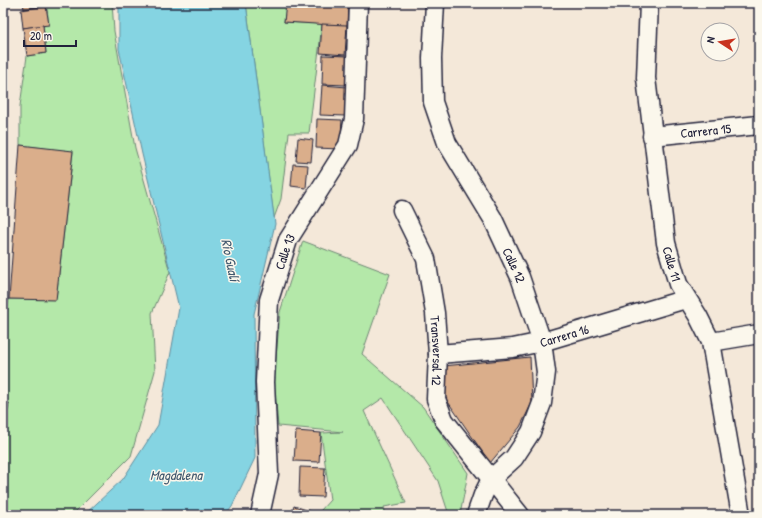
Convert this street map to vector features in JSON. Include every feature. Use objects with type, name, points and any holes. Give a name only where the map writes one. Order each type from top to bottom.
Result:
[{"type":"street","name":"Calle 13","points":[[260,515],[269,474],[265,382],[269,300],[288,240],[348,145],[354,119],[358,3]]},
{"type":"street","name":"Calle 12","points":[[435,3],[432,58],[433,102],[446,143],[493,219],[520,277],[542,342],[546,372],[542,403],[531,432],[514,458],[491,479]]},
{"type":"street","name":"Calle 11","points":[[649,3],[646,78],[666,243],[678,284],[698,316],[711,342],[740,515]]},
{"type":"street","name":"Carrera 15","points":[[652,136],[759,125]]},
{"type":"street","name":"Transversal 12","points":[[402,210],[426,259],[438,354],[436,399],[444,420],[491,479]]},
{"type":"street","name":"Carrera 16","points":[[438,354],[513,348],[542,342],[686,298]]},
{"type":"street","points":[[711,342],[759,334]]},
{"type":"street","points":[[476,515],[483,495],[491,479],[520,515]]},
{"type":"green space","points":[[46,3],[112,3],[114,31],[135,148],[170,272],[152,313],[155,371],[131,456],[72,515],[3,515],[3,437],[9,403],[3,401],[3,330],[9,299],[56,299],[73,152],[20,145],[20,106],[27,56],[46,53],[43,25],[49,24]]},
{"type":"green space","points":[[246,3],[286,3],[284,22],[322,24],[309,133],[289,133],[281,199],[274,218]]},
{"type":"green space","points":[[303,241],[390,274],[362,354],[423,407],[468,473],[460,515],[449,515],[438,481],[383,398],[364,411],[406,503],[384,507],[386,515],[319,515],[321,510],[330,500],[321,433],[343,432],[278,426],[274,380],[280,312]]},
{"type":"water","points":[[119,3],[246,3],[275,224],[254,314],[255,458],[232,506],[225,515],[84,515],[123,479],[158,425],[179,308],[142,154],[119,49]]},
{"type":"building","points":[[23,3],[46,3],[46,6],[24,9]]},
{"type":"building","points":[[286,3],[348,3],[347,26],[284,22]]},
{"type":"building","points":[[46,6],[49,25],[23,28],[21,10]]},
{"type":"building","points":[[322,24],[347,25],[345,55],[320,53]]},
{"type":"building","points":[[43,25],[46,53],[27,56],[23,28]]},
{"type":"building","points":[[323,55],[348,56],[346,85],[322,84]]},
{"type":"building","points":[[322,85],[347,87],[345,116],[320,115]]},
{"type":"building","points":[[317,119],[342,120],[340,149],[316,148]]},
{"type":"building","points":[[298,138],[313,140],[311,162],[296,161]]},
{"type":"building","points":[[20,145],[73,151],[56,300],[9,299]]},
{"type":"building","points":[[293,164],[308,165],[306,188],[291,186]]},
{"type":"building","points":[[530,357],[532,403],[520,427],[490,463],[444,396],[444,366]]},
{"type":"building","points":[[3,401],[9,403],[3,437]]},
{"type":"building","points":[[296,431],[321,433],[319,462],[294,461]]},
{"type":"building","points":[[300,467],[325,468],[323,497],[299,496]]},
{"type":"building","points":[[294,506],[313,512],[312,515],[291,515]]},
{"type":"water label","name":"Río Gualí","points":[[231,260]]},
{"type":"water label","name":"Magdalena","points":[[176,474]]}]
